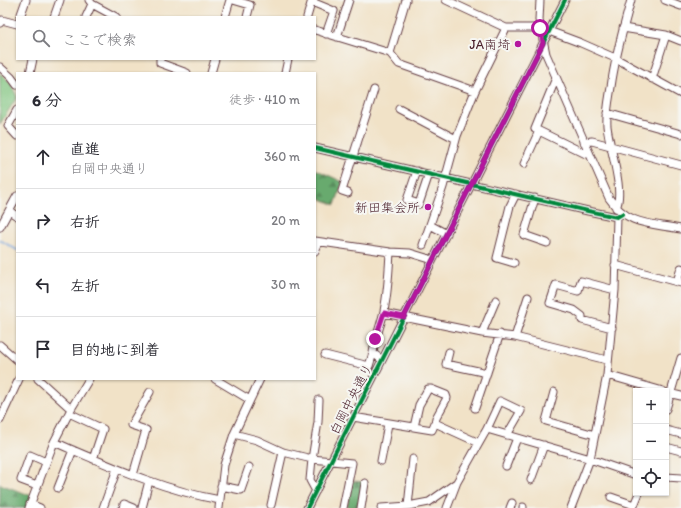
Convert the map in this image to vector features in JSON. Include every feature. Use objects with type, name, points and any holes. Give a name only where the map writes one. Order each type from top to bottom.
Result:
[{"type":"street","points":[[20,16],[26,0]]},
{"type":"street","points":[[54,16],[60,0]]},
{"type":"street","points":[[225,16],[230,0]]},
{"type":"street","points":[[233,0],[250,5],[247,16]]},
{"type":"street","points":[[337,37],[349,0]]},
{"type":"street","points":[[390,53],[406,0]]},
{"type":"street","points":[[540,0],[540,28],[543,43],[556,78],[608,198],[620,215],[615,265],[612,328],[607,360],[607,375],[590,459],[571,508]]},
{"type":"street","name":"白岡中央通り","points":[[307,508],[565,0]]},
{"type":"street","points":[[616,208],[618,204],[618,179],[610,146],[606,113],[615,58],[631,0]]},
{"type":"street","points":[[665,0],[681,6]]},
{"type":"street","points":[[307,16],[312,1],[334,11],[326,34]]},
{"type":"street","points":[[450,1],[506,28],[540,28]]},
{"type":"street","points":[[86,16],[90,2],[114,16]]},
{"type":"street","points":[[0,23],[2,20],[16,24]]},
{"type":"street","points":[[423,245],[456,139],[475,91],[506,28]]},
{"type":"street","points":[[623,28],[666,35],[681,41]]},
{"type":"street","points":[[316,30],[390,53],[399,64],[475,91]]},
{"type":"street","points":[[549,31],[615,58],[681,94]]},
{"type":"street","points":[[652,79],[666,35]]},
{"type":"street","points":[[30,72],[33,60]]},
{"type":"street","points":[[160,60],[160,62],[185,72]]},
{"type":"street","points":[[211,72],[214,60]]},
{"type":"street","points":[[285,72],[288,60]]},
{"type":"street","points":[[0,67],[16,84]]},
{"type":"street","points":[[556,78],[535,129],[586,154],[589,153]]},
{"type":"street","points":[[348,193],[342,191],[374,90]]},
{"type":"street","points":[[399,109],[456,139]]},
{"type":"street","points":[[16,112],[8,126],[16,133]]},
{"type":"street","points":[[606,113],[681,134]]},
{"type":"street","points":[[524,164],[539,131]]},
{"type":"street","points":[[584,142],[592,141],[681,165]]},
{"type":"street","points":[[316,148],[472,185],[620,215],[640,222],[681,229]]},
{"type":"street","points":[[417,171],[407,200],[419,204],[429,174]]},
{"type":"street","points":[[514,263],[497,258],[510,206],[516,194]]},
{"type":"street","points":[[0,226],[16,198]]},
{"type":"street","points":[[535,198],[524,236],[547,243]]},
{"type":"street","points":[[9,211],[16,215]]},
{"type":"street","points":[[430,225],[447,234]]},
{"type":"street","points":[[317,241],[390,252],[410,253],[433,260]]},
{"type":"street","points":[[325,355],[369,366],[375,339],[384,313],[388,290],[390,252]]},
{"type":"street","points":[[615,265],[679,283],[681,268]]},
{"type":"street","points":[[612,328],[582,320],[582,316],[574,310],[550,304],[556,285],[578,291],[582,280],[615,290]]},
{"type":"street","points":[[515,337],[528,297]]},
{"type":"street","points":[[482,332],[496,300]]},
{"type":"street","points":[[384,313],[515,337],[607,360]]},
{"type":"street","points":[[476,408],[500,334]]},
{"type":"street","points":[[0,345],[16,359]]},
{"type":"street","points":[[449,352],[446,364],[487,373]]},
{"type":"street","points":[[373,353],[382,360]]},
{"type":"street","points":[[669,390],[681,358]]},
{"type":"street","points":[[607,375],[652,388]]},
{"type":"street","points":[[0,420],[19,380]]},
{"type":"street","points":[[39,380],[70,411],[103,429],[93,459]]},
{"type":"street","points":[[40,508],[30,506],[46,462],[54,442],[70,411],[88,380]]},
{"type":"street","points":[[217,380],[250,400]]},
{"type":"street","points":[[54,442],[117,469],[219,504],[224,464],[234,434],[260,380]]},
{"type":"street","points":[[353,417],[388,424],[432,430],[436,418],[447,398],[446,395],[428,389],[419,405],[414,427]]},
{"type":"street","points":[[133,475],[146,430],[131,425],[150,392]]},
{"type":"street","points":[[554,392],[546,421],[595,435]]},
{"type":"street","points":[[669,393],[681,396]]},
{"type":"street","points":[[316,491],[310,480],[318,422],[319,400]]},
{"type":"street","points":[[447,508],[457,482],[487,429],[500,401],[521,411],[507,435]]},
{"type":"street","points":[[435,423],[479,443]]},
{"type":"street","points":[[381,461],[388,424]]},
{"type":"street","points":[[487,429],[590,459],[633,474]]},
{"type":"street","points":[[669,431],[681,434]]},
{"type":"street","points":[[234,434],[257,440],[283,452],[312,459],[352,463],[343,508]]},
{"type":"street","points":[[506,466],[517,438]]},
{"type":"street","points":[[531,480],[544,445]]},
{"type":"street","points":[[669,448],[681,451]]},
{"type":"street","points":[[58,488],[73,450]]},
{"type":"street","points":[[271,505],[283,452]]},
{"type":"street","points":[[37,486],[21,480],[30,455],[46,462]]},
{"type":"street","points":[[408,506],[413,459]]},
{"type":"street","points":[[221,486],[241,490],[249,467]]},
{"type":"street","points":[[104,508],[117,469]]},
{"type":"street","points":[[669,477],[681,478]]},
{"type":"street","points":[[142,508],[149,481]]},
{"type":"street","points":[[381,508],[408,506],[429,502],[457,482]]},
{"type":"street","points":[[361,508],[365,483]]},
{"type":"street","points":[[611,497],[634,507],[638,496]]},
{"type":"street","points":[[123,508],[124,504],[134,508]]},
{"type":"green space","points":[[0,73],[10,82],[16,95],[16,99],[0,124]]},
{"type":"green space","points":[[316,169],[343,182],[335,205],[316,196]]},
{"type":"green space","points":[[352,481],[363,482],[358,507],[347,507]]},
{"type":"green space","points":[[0,484],[32,496],[27,508],[0,508]]},
{"type":"waterway","points":[[0,240],[16,249]]},
{"type":"cycle path","points":[[307,508],[565,0]]},
{"type":"cycle path","points":[[316,148],[588,211],[617,217],[622,214]]},
{"type":"place","name":"JA南埼","points":[[518,44]]},
{"type":"place","name":"新田集会所","points":[[428,207]]},
{"type":"route","points":[[375,339],[384,313],[404,317],[543,43],[540,28]]}]
